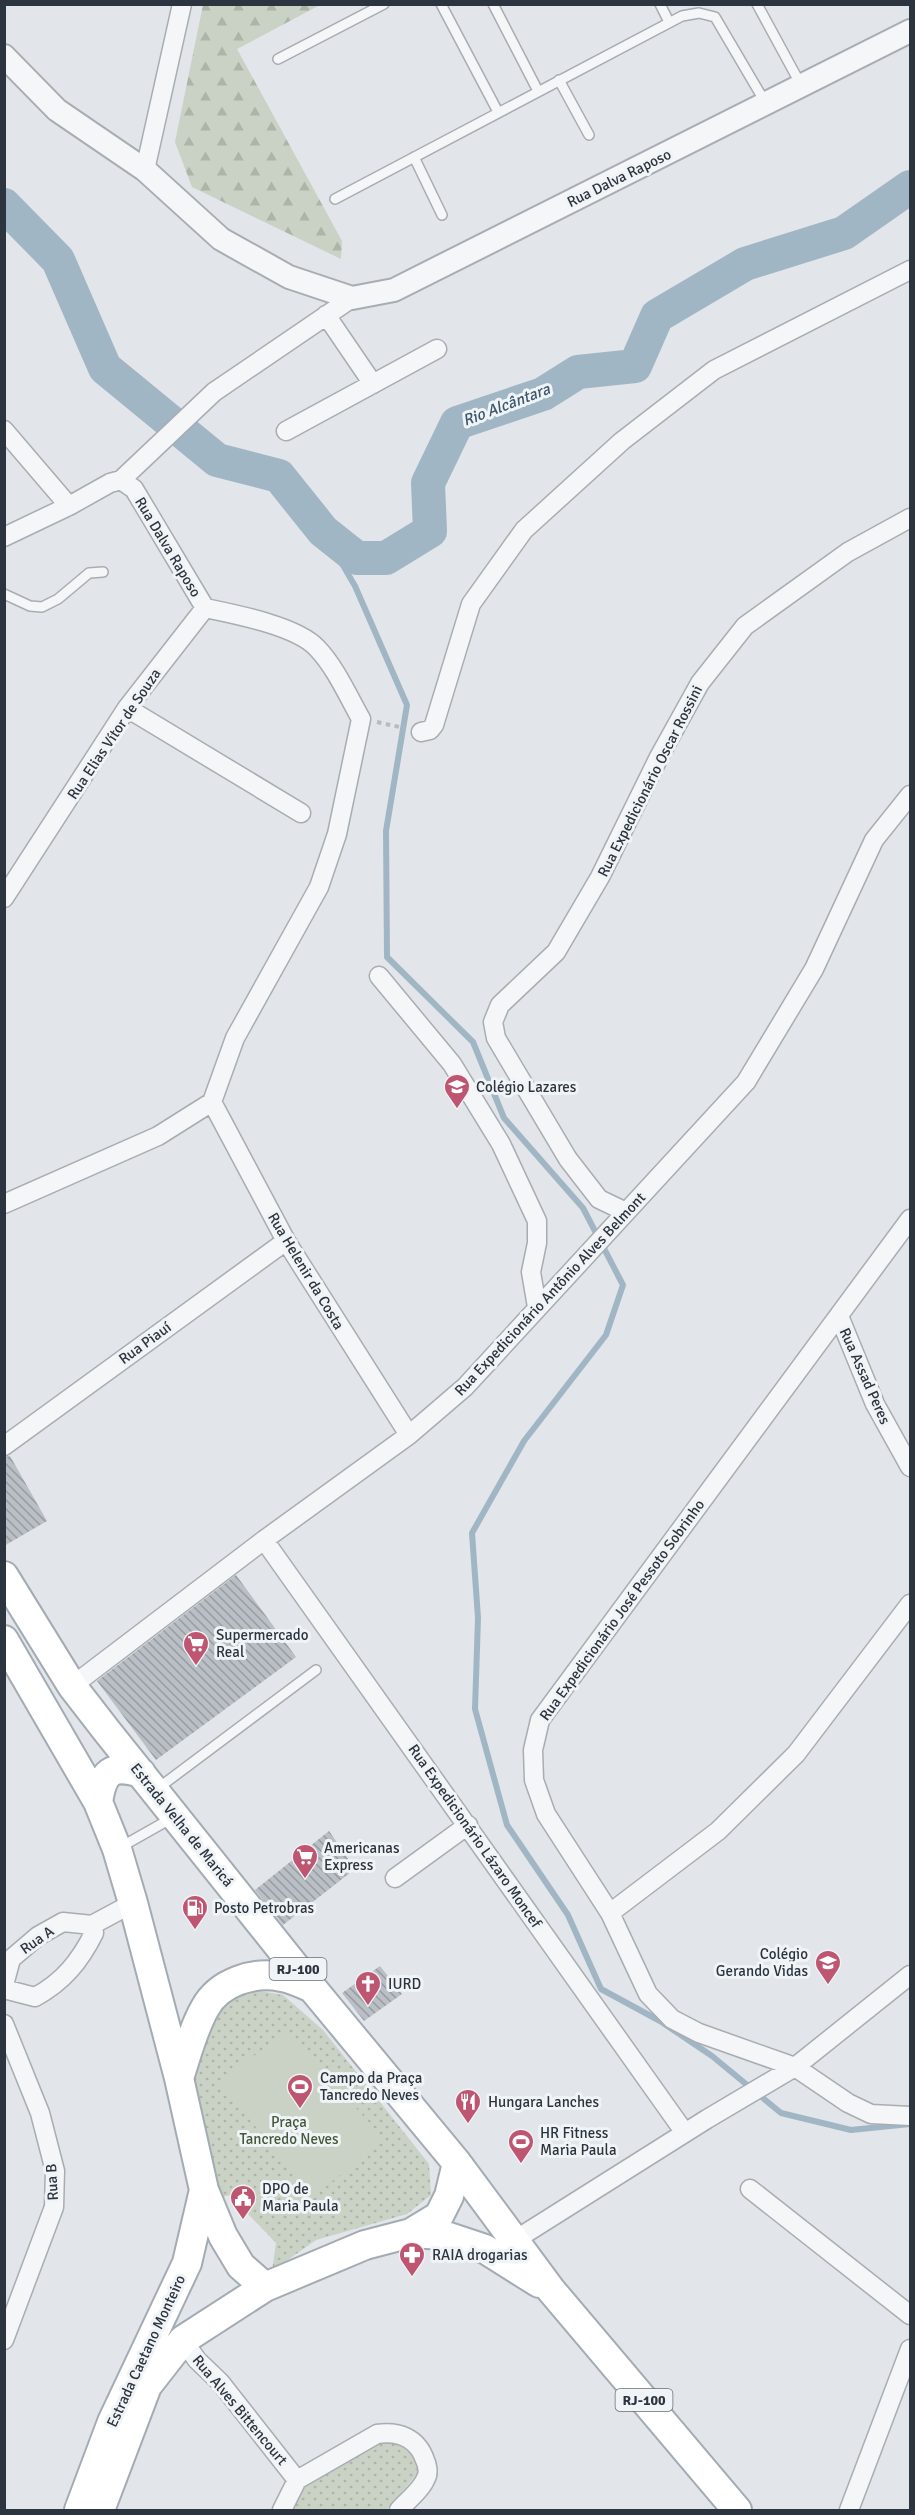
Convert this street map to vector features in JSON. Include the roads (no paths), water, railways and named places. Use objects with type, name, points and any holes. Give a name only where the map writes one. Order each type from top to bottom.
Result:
[{"type":"main road","name":"Estrada Velha de Maricá","points":[[4,1576],[72,1686],[313,1989],[457,2163],[551,2290],[737,2511]]},
{"type":"main road","points":[[4,1640],[98,1802],[117,1849],[179,2078],[204,2190],[223,2236],[241,2266],[265,2287]]},
{"type":"main road","points":[[98,1802],[105,1776],[112,1770],[125,1768],[148,1782]]},
{"type":"main road","points":[[179,2078],[194,2032],[206,2006],[222,1988],[248,1977],[280,1976],[313,1989]]},
{"type":"main road","name":"Estrada Caetano Monteiro","points":[[100,2511],[147,2386],[183,2340],[265,2287],[365,2245],[411,2233],[439,2216],[449,2196],[457,2163]]},
{"type":"main road","name":"Estrada Caetano Monteiro","points":[[78,2511],[112,2422],[187,2263],[204,2190]]},
{"type":"main road","name":"Estrada Caetano Monteiro","points":[[411,2233],[443,2235],[485,2249],[551,2290]]},
{"type":"street","points":[[145,170],[182,4]]},
{"type":"street","name":"Rua Dalva Raposo","points":[[205,608],[134,489],[121,480],[219,389],[352,297],[394,290],[767,105],[910,31]]},
{"type":"street","points":[[4,56],[57,110],[145,170],[221,239],[289,277],[352,297]]},
{"type":"street","points":[[421,732],[430,730],[434,725],[471,604],[524,530],[622,441],[714,370],[910,270]]},
{"type":"street","points":[[326,315],[373,384]]},
{"type":"street","points":[[286,431],[437,349]]},
{"type":"street","points":[[4,430],[69,506]]},
{"type":"street","points":[[4,537],[69,506],[110,483],[121,480]]},
{"type":"street","name":"Rua Expedicionário Oscar Rossini","points":[[623,1215],[599,1199],[567,1159],[496,1038],[493,1022],[500,1005],[556,952],[600,877],[658,757],[700,683],[745,627],[848,552],[910,518]]},
{"type":"street","points":[[4,1204],[158,1136],[212,1102],[235,1038],[319,886],[337,834],[361,719],[336,675],[316,647],[286,630],[238,615],[205,608]]},
{"type":"street","name":"Rua Elias Vítor de Souza","points":[[4,898],[128,708],[205,608]]},
{"type":"street","points":[[128,708],[301,813]]},
{"type":"street","name":"Rua Expedicionário Antônio Alves Belmont","points":[[72,1686],[264,1540],[409,1435],[465,1387],[746,1082],[814,969],[874,840],[910,795]]},
{"type":"street","points":[[379,976],[452,1064],[501,1144],[537,1221],[537,1243],[531,1272],[537,1307]]},
{"type":"street","name":"Rua Helenir da Costa","points":[[212,1102],[286,1241],[409,1435]]},
{"type":"street","name":"Rua Expedicionário José Pessoto Sobrinho","points":[[910,1219],[540,1720],[533,1750],[534,1780],[546,1814],[610,1913],[648,1994],[672,2019],[699,2033],[795,2067],[848,2103],[872,2114],[910,2116]]},
{"type":"street","name":"Rua Piauí","points":[[4,1446],[286,1241]]},
{"type":"street","name":"Rua Assad Peres","points":[[838,1316],[875,1404],[910,1467]]},
{"type":"street","name":"Rua Expedicionário Lázaro Moncef","points":[[264,1540],[685,2133]]},
{"type":"street","points":[[610,1913],[718,1831],[796,1754],[910,1604]]},
{"type":"street","points":[[395,1878],[468,1825]]},
{"type":"street","points":[[4,1987],[35,1997],[54,1987],[84,1952],[94,1933],[92,1925],[133,1903]]},
{"type":"street","name":"Rua A","points":[[4,1987],[11,1959],[38,1936],[63,1922],[92,1925]]},
{"type":"street","points":[[515,2240],[707,2119],[795,2067],[910,1975]]},
{"type":"street","name":"Rua B","points":[[4,2024],[40,2113],[55,2171],[54,2207],[4,2340]]},
{"type":"street","points":[[750,2189],[910,2315]]},
{"type":"street","name":"Rua Alves Bittencourt","points":[[183,2340],[197,2360],[220,2382],[297,2480]]},
{"type":"street","points":[[849,2511],[910,2349]]},
{"type":"street","name":"Rua Alves Bittencourt","points":[[282,2511],[297,2480],[376,2434],[390,2433],[403,2435],[414,2442],[422,2452],[427,2464],[427,2478],[399,2511]]},
{"type":"lane","points":[[278,59],[384,4]]},
{"type":"lane","points":[[441,4],[498,112]]},
{"type":"lane","points":[[494,4],[538,91]]},
{"type":"lane","points":[[660,4],[669,22]]},
{"type":"lane","points":[[757,4],[802,87]]},
{"type":"lane","points":[[335,199],[682,16],[699,13],[715,17],[767,105]]},
{"type":"lane","points":[[559,80],[589,135]]},
{"type":"lane","points":[[414,157],[442,214]]},
{"type":"lane","points":[[4,594],[30,606],[42,608],[58,599],[89,573],[103,572]]},
{"type":"lane","points":[[148,1782],[316,1671]]},
{"type":"lane","points":[[117,1849],[175,1816]]},
{"type":"waterway","name":"Rio Alcântara","points":[[4,205],[58,260],[105,368],[217,460],[279,476],[323,531],[357,558],[386,558],[430,531],[428,483],[457,423],[543,394],[578,372],[635,366],[657,316],[745,264],[844,233],[910,187]]},
{"type":"waterway","points":[[323,531],[355,586],[407,705],[386,831],[387,957],[473,1042],[504,1118],[583,1208],[623,1285],[606,1335],[524,1441],[472,1533],[478,1618],[475,1709],[507,1825],[568,1915],[601,1989],[660,2021],[712,2056],[781,2113],[851,2130],[910,2124]]},
{"type":"place","name":"Colégio Lazares","points":[[457,1110]]},
{"type":"place","name":"Supermercado Real","points":[[196,1667]]},
{"type":"place","name":"Americanas Express","points":[[305,1880]]},
{"type":"place","name":"Posto Petrobras","points":[[195,1931]]},
{"type":"place","name":"Colégio Gerando Vidas","points":[[828,1986]]},
{"type":"place","name":"IURD","points":[[368,2007]]},
{"type":"place","name":"Campo da Praça Tancredo Neves","points":[[300,2110]]},
{"type":"place","name":"Hungara Lanches","points":[[468,2125]]},
{"type":"place","name":"HR Fitness Maria Paula","points":[[521,2165]]},
{"type":"place","name":"DPO de Maria Paula","points":[[243,2221]]},
{"type":"place","name":"RAIA drogarias","points":[[412,2278]]},
{"type":"park label","name":"Praça Tancredo Neves","points":[[289,2130]]}]
